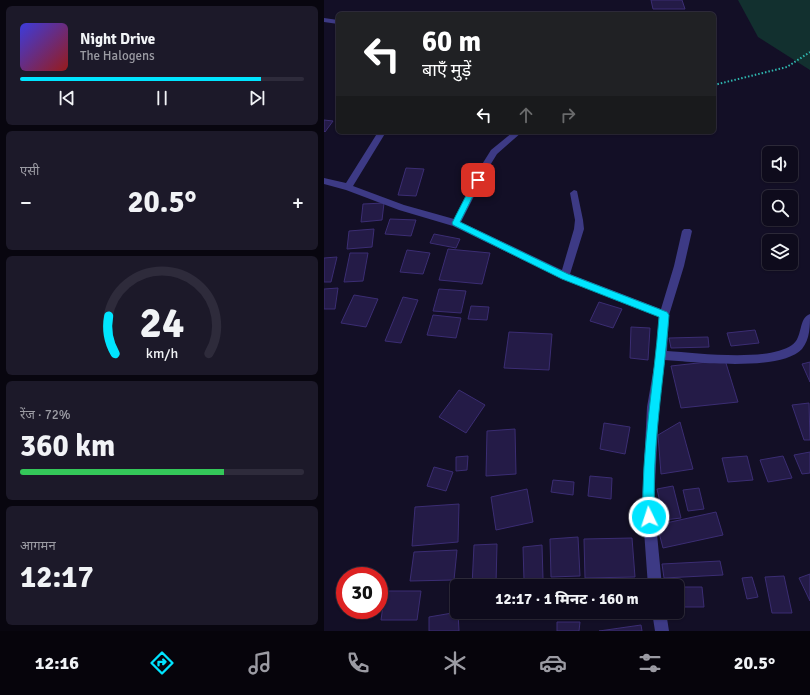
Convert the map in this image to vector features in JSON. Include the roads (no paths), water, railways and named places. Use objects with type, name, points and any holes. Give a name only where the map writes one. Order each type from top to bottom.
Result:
[{"type":"street","points":[[324,20],[336,22]]},
{"type":"street","points":[[348,187],[381,134]]},
{"type":"street","points":[[456,223],[485,166],[494,152],[516,134]]},
{"type":"street","points":[[324,181],[348,187],[402,208],[456,223],[565,276],[664,315]]},
{"type":"street","points":[[565,276],[579,229],[579,220],[574,193]]},
{"type":"street","points":[[655,579],[648,486],[654,407],[661,355],[664,315],[687,231]]},
{"type":"street","points":[[661,355],[742,359],[782,354],[797,348],[802,341],[806,324],[810,318]]},
{"type":"street","points":[[660,619],[662,631]]}]
